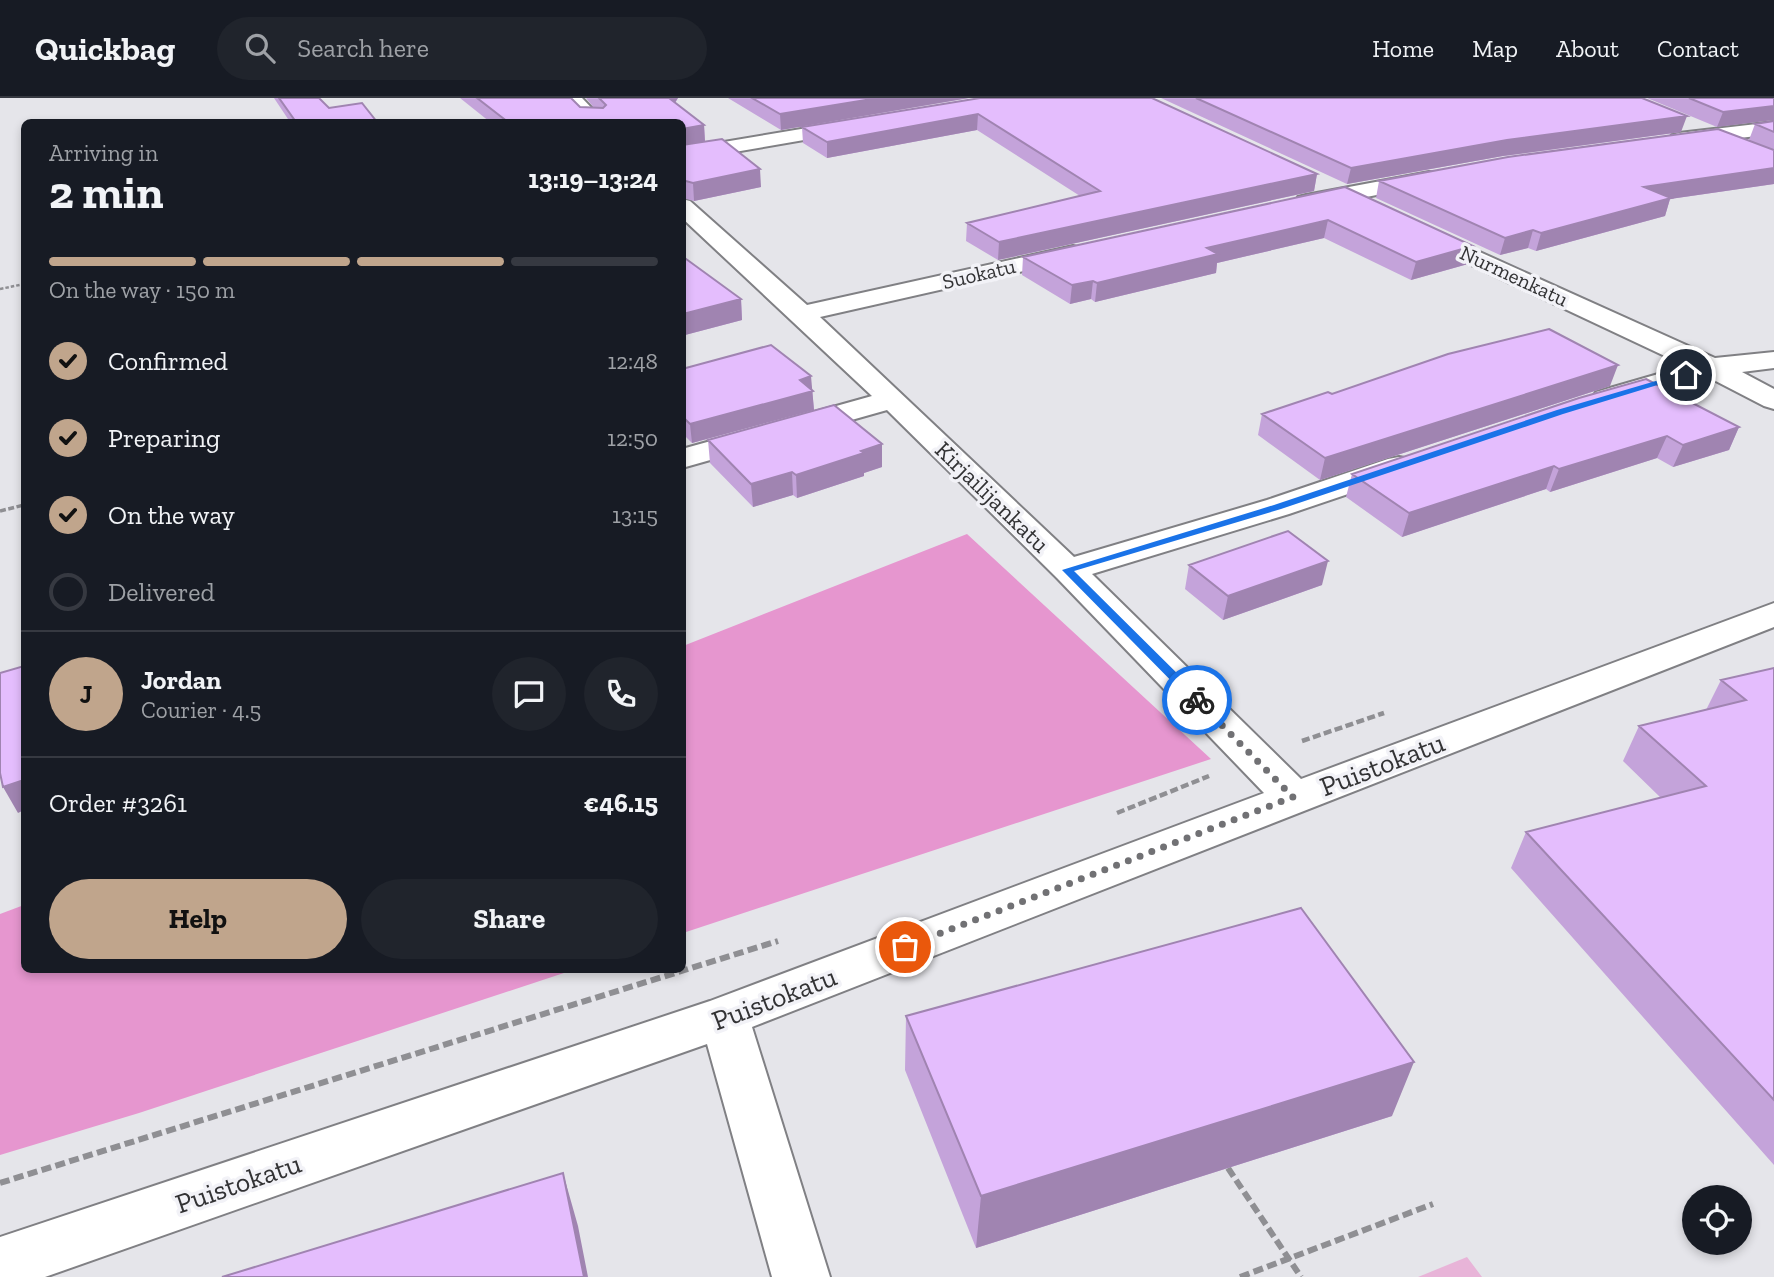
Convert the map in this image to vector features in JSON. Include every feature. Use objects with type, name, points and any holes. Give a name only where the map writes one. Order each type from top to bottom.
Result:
[{"type":"street","points":[[571,98],[592,119]]},
{"type":"street","points":[[1674,120],[1750,151]]},
{"type":"street","points":[[686,154],[871,123]]},
{"type":"street","points":[[1661,142],[1774,128]]},
{"type":"street","points":[[1286,206],[1449,175]]},
{"type":"street","points":[[1303,177],[1375,211]]},
{"type":"street","name":"Kirjailijankatu","points":[[686,210],[804,313],[1068,570],[1293,797]]},
{"type":"street","name":"Nurmenkatu","points":[[1398,222],[1711,367],[1774,400]]},
{"type":"street","name":"Suokatu","points":[[804,313],[1097,248]]},
{"type":"street","points":[[1573,408],[1711,367],[1774,360]]},
{"type":"street","points":[[686,459],[892,399]]},
{"type":"street","points":[[1068,570],[1278,507],[1432,455]]},
{"type":"street","name":"Puistokatu","points":[[0,1265],[724,1017],[1774,614]]},
{"type":"street","points":[[724,1017],[801,1277]]},
{"type":"path","points":[[0,289],[21,285]]},
{"type":"path","points":[[0,512],[21,506]]},
{"type":"path","points":[[1112,815],[1254,758]]},
{"type":"path","points":[[686,969],[787,938]]},
{"type":"path","points":[[0,1183],[675,973]]},
{"type":"path","points":[[1228,1168],[1301,1277]]},
{"type":"path","points":[[1240,1277],[1433,1204]]},
{"type":"shaded area","points":[[967,534],[1211,759],[686,932],[686,645]]},
{"type":"shaded area","points":[[21,906],[21,973],[564,973],[139,1113],[0,1155],[0,914]]},
{"type":"shaded area","points":[[1467,1257],[1482,1277],[1418,1277]]},
{"type":"building","points":[[279,98],[319,98],[329,108],[362,103],[375,119],[294,119]]},
{"type":"building","points":[[477,98],[571,98],[580,107],[603,108],[606,105],[599,98],[669,98],[704,125],[686,128],[686,119],[504,119]]},
{"type":"building","points":[[752,98],[878,98],[780,114]]},
{"type":"building","points":[[980,98],[1152,98],[1317,174],[999,242],[967,223],[1100,191],[978,114],[827,142],[802,127]]},
{"type":"building","points":[[1196,98],[1642,98],[1687,116],[1507,140],[1351,168]]},
{"type":"building","points":[[1689,98],[1774,98],[1774,106],[1723,112]]},
{"type":"building","points":[[1774,121],[1774,132],[1755,124]]},
{"type":"building","points":[[1718,129],[1774,150],[1774,168],[1644,187],[1671,198],[1541,233],[1533,230],[1505,238],[1379,181],[1508,157]]},
{"type":"building","points":[[722,139],[760,169],[693,183],[686,181],[686,144]]},
{"type":"building","points":[[1345,187],[1473,246],[1416,262],[1328,220],[1207,248],[1218,254],[1097,283],[1093,281],[1072,285],[1023,257]]},
{"type":"building","points":[[686,259],[741,299],[686,313]]},
{"type":"building","points":[[1549,329],[1618,365],[1325,458],[1262,414],[1328,392],[1332,394],[1448,354]]},
{"type":"building","points":[[771,345],[811,376],[800,380],[813,391],[690,424],[686,420],[686,368]]},
{"type":"building","points":[[1646,379],[1739,427],[1683,445],[1667,436],[1559,469],[1554,466],[1409,513],[1352,474],[1579,398]]},
{"type":"building","points":[[834,405],[882,444],[861,451],[864,453],[796,475],[792,472],[751,484],[708,440]]},
{"type":"building","points":[[1288,531],[1328,561],[1228,596],[1189,565]]},
{"type":"building","points":[[21,667],[21,781],[3,787],[0,773],[0,673]]},
{"type":"building","points":[[1774,668],[1774,1100],[1526,832],[1706,786],[1639,726],[1746,700],[1721,680]]},
{"type":"building","points":[[1301,908],[1414,1062],[981,1196],[906,1016]]},
{"type":"building","points":[[563,1173],[584,1277],[222,1277]]},
{"type":"way so far","points":[[905,947],[1293,797],[1197,700]]},
{"type":"route","points":[[1197,700],[1068,570],[1278,507],[1560,412],[1686,375]]}]
